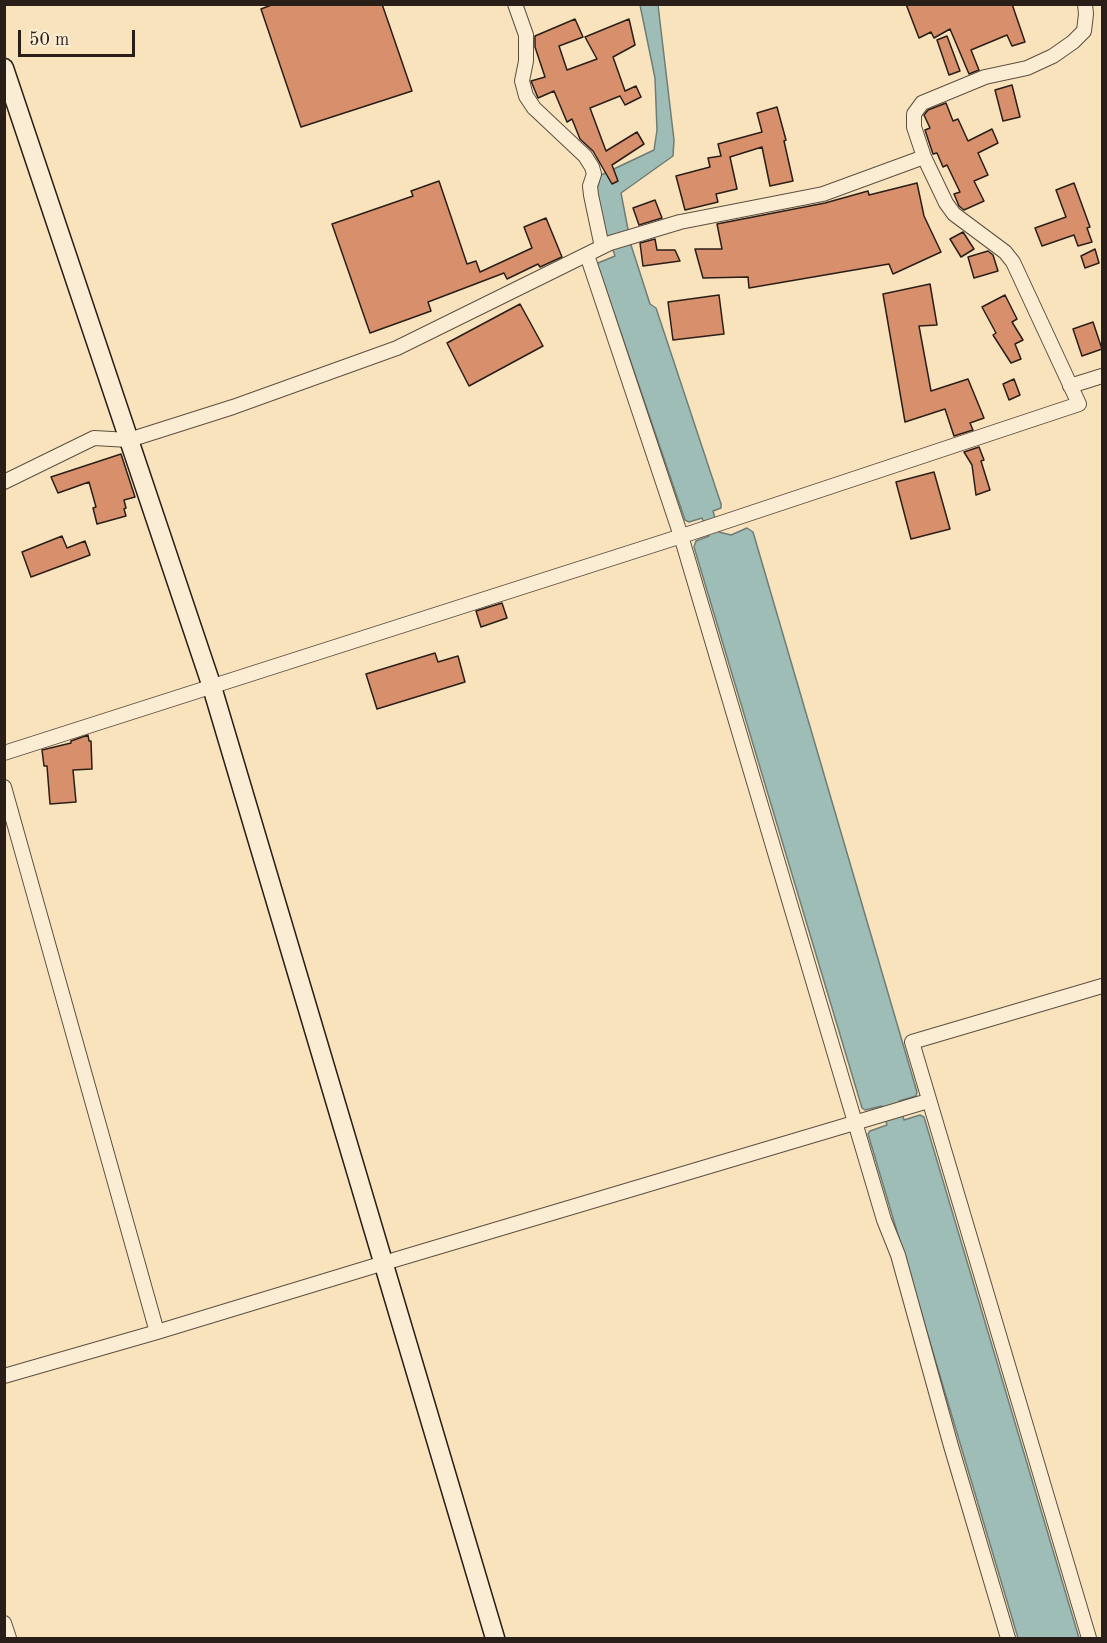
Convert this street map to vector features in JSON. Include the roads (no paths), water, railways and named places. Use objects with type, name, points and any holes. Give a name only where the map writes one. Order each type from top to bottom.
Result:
[{"type":"street","points":[[515,4],[526,35],[526,61],[522,81],[526,96],[534,108],[585,156],[592,167],[594,174],[590,186],[591,195],[602,247]]},
{"type":"street","points":[[4,753],[686,534],[1079,404],[1013,262],[1005,252],[954,214],[946,203],[924,158],[914,127],[914,114],[922,103],[985,76],[1027,68],[1053,56],[1084,30],[1085,4]]},
{"type":"street","points":[[4,68],[212,687],[495,1638]]},
{"type":"street","points":[[4,482],[94,438],[129,440],[233,407],[397,348],[602,247],[680,222],[823,194],[924,158]]},
{"type":"street","points":[[587,255],[686,534],[860,1121],[884,1220],[898,1255],[1008,1638]]},
{"type":"street","points":[[1070,386],[1102,376]]},
{"type":"street","points":[[4,787],[157,1332]]},
{"type":"street","points":[[1089,1638],[912,1042],[1102,986]]},
{"type":"street","points":[[4,1376],[928,1101]]},
{"type":"street","points":[[4,1623],[9,1638]]},
{"type":"water","points":[[640,5],[658,5],[674,140],[673,156],[621,193],[631,245],[650,304],[656,308],[721,504],[721,508],[713,511],[719,532],[731,535],[747,528],[753,532],[917,1092],[916,1096],[899,1101],[904,1120],[920,1115],[924,1117],[1079,1638],[1018,1638],[868,1134],[870,1131],[887,1125],[882,1106],[865,1110],[862,1108],[694,547],[696,541],[709,536],[702,518],[689,522],[685,520],[598,266],[598,263],[615,256],[610,241],[607,241],[596,192],[601,175],[654,150],[657,130],[655,78]]}]
